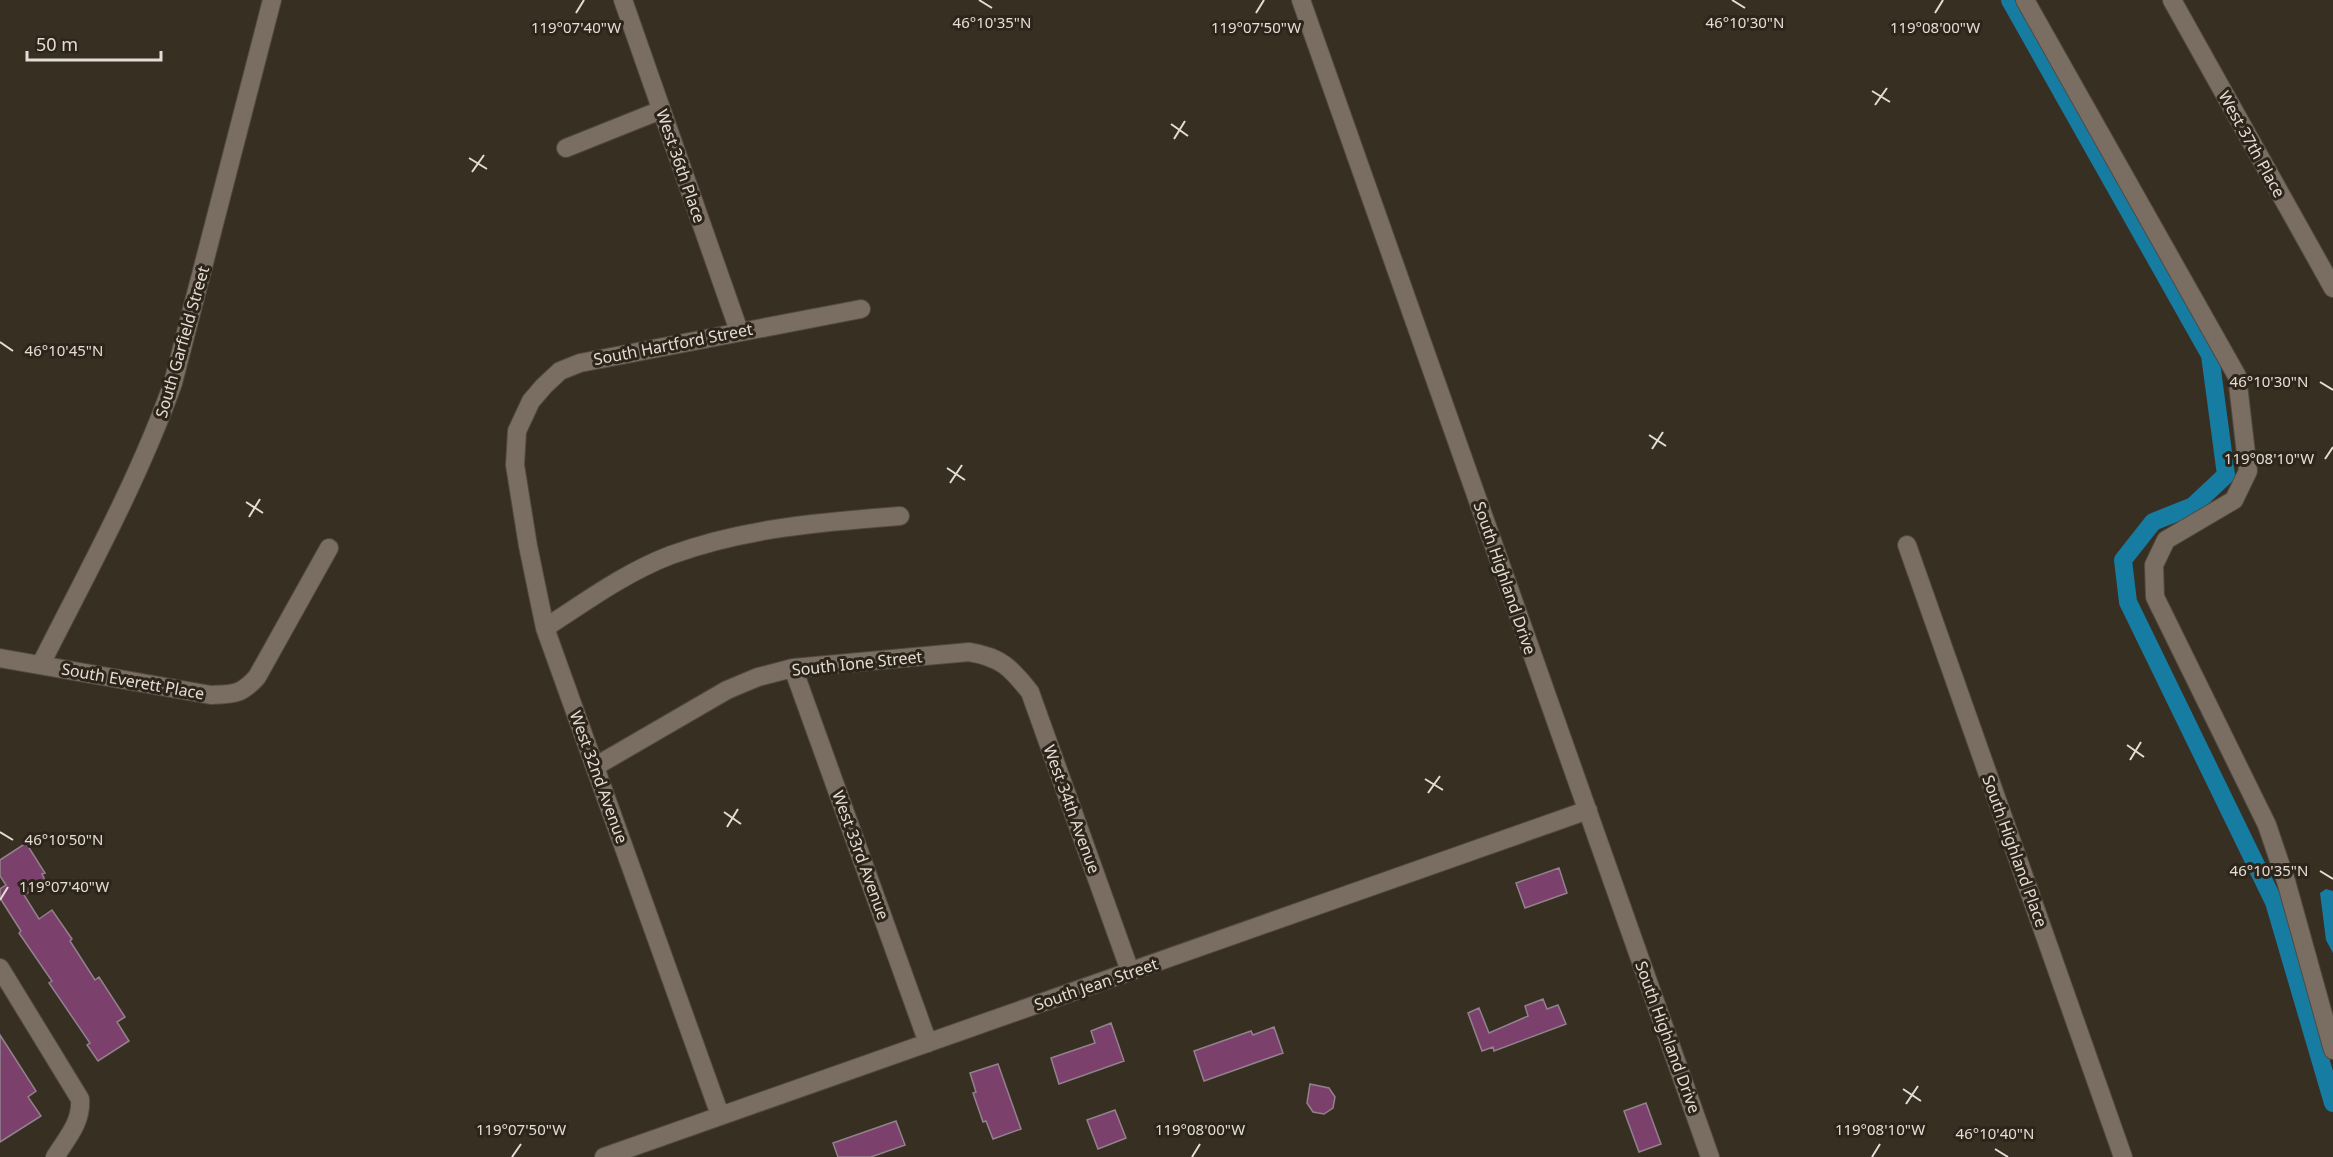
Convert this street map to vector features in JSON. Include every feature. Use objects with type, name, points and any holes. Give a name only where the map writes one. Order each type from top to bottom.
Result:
[{"type":"street","name":"South Garfield Street","points":[[41,664],[156,433],[173,383],[272,0]]},
{"type":"street","name":"West 36th Place","points":[[623,0],[739,331]]},
{"type":"street","name":"South Highland Drive","points":[[1300,0],[1710,1157]]},
{"type":"street","points":[[2025,0],[2237,376],[2248,471],[2234,500],[2166,540],[2154,565],[2155,597],[2268,825],[2333,1050]]},
{"type":"street","name":"West 37th Place","points":[[2172,0],[2333,288]]},
{"type":"street","points":[[566,148],[661,110]]},
{"type":"street","name":"South Hartford Street","points":[[517,431],[531,401],[560,371],[580,363],[861,309]]},
{"type":"street","name":"West 32nd Avenue","points":[[517,431],[515,465],[528,546],[545,628],[720,1115]]},
{"type":"street","points":[[545,628],[634,572],[670,555],[732,536],[801,524],[900,516]]},
{"type":"street","name":"South Highland Place","points":[[1907,545],[2123,1157]]},
{"type":"street","name":"South Everett Place","points":[[0,658],[211,695],[231,694],[246,690],[257,677],[329,548]]},
{"type":"street","name":"South Ione Street","points":[[596,766],[727,690],[758,677],[794,668],[969,652],[997,658]]},
{"type":"street","name":"West 34th Avenue","points":[[997,658],[1015,673],[1030,692],[1130,971]]},
{"type":"street","name":"West 33rd Avenue","points":[[794,668],[928,1043]]},
{"type":"street","name":"South Jean Street","points":[[604,1157],[1588,810]]},
{"type":"street","points":[[0,968],[80,1099],[81,1110],[77,1123],[55,1157]]},
{"type":"water","points":[[2326,889],[2333,891],[2333,953],[2326,940],[2320,893]]},
{"type":"building","points":[[26,843],[45,873],[42,874],[46,882],[24,895],[39,919],[52,910],[72,939],[70,941],[95,980],[99,977],[125,1017],[117,1022],[129,1041],[98,1061],[87,1045],[90,1043],[49,983],[52,981],[19,933],[21,931],[0,898],[0,889],[6,885],[0,876],[0,860]]},
{"type":"building","points":[[1559,868],[1567,893],[1525,908],[1516,883]]},
{"type":"building","points":[[1543,999],[1547,1009],[1558,1005],[1566,1024],[1494,1051],[1493,1047],[1482,1051],[1468,1013],[1479,1008],[1489,1033],[1528,1016],[1525,1006]]},
{"type":"building","points":[[1111,1023],[1124,1061],[1059,1084],[1051,1058],[1095,1043],[1091,1031]]},
{"type":"building","points":[[1274,1027],[1283,1053],[1204,1081],[1194,1051],[1251,1031],[1253,1035]]},
{"type":"building","points":[[0,1035],[36,1091],[28,1097],[41,1116],[0,1142]]},
{"type":"building","points":[[998,1064],[1021,1129],[993,1139],[986,1121],[983,1122],[973,1093],[976,1092],[970,1073]]},
{"type":"building","points":[[1310,1084],[1329,1088],[1335,1097],[1333,1108],[1324,1114],[1313,1112],[1307,1103]]},
{"type":"building","points":[[1646,1103],[1661,1144],[1639,1152],[1624,1111]]},
{"type":"building","points":[[1115,1110],[1126,1138],[1098,1149],[1087,1120]]},
{"type":"building","points":[[896,1121],[905,1145],[871,1157],[838,1157],[833,1143]]},
{"type":"waterway","points":[[2010,0],[2210,355],[2226,475],[2193,506],[2153,522],[2123,560],[2128,602],[2274,902],[2333,1103]]}]
